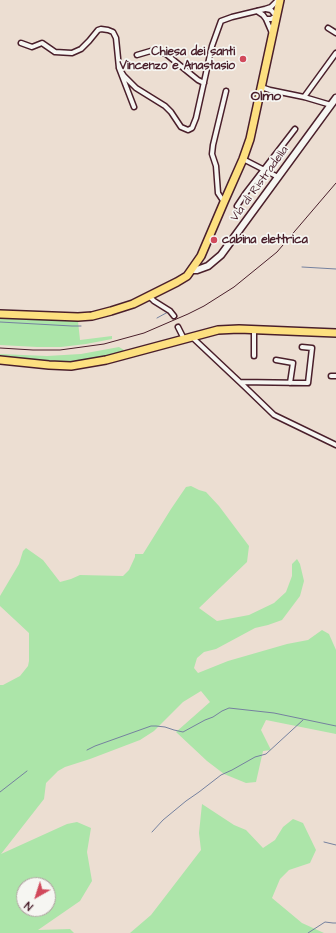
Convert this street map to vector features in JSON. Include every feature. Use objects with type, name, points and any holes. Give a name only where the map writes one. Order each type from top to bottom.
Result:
[{"type":"main road","points":[[0,314],[78,317],[92,316],[126,306],[178,282],[187,276],[201,256],[243,159],[250,139],[279,0]]},
{"type":"main road","points":[[0,360],[71,366],[106,360],[218,330],[254,329],[336,333]]},
{"type":"street","points":[[118,68],[136,88],[165,106],[181,127],[188,130],[192,128],[196,118],[212,46],[221,21],[265,9],[279,0]]},
{"type":"street","points":[[265,9],[271,10],[276,16],[271,19],[266,19]]},
{"type":"street","points":[[257,11],[266,19],[272,33]]},
{"type":"street","points":[[328,28],[336,33]]},
{"type":"street","points":[[21,43],[32,47],[42,43],[55,52],[72,53],[81,49],[98,30],[101,29],[113,32],[116,38],[118,68],[134,107]]},
{"type":"street","points":[[137,55],[154,50],[166,54],[198,80],[204,83]]},
{"type":"street","points":[[304,97],[336,53]]},
{"type":"street","points":[[261,87],[331,105]]},
{"type":"street","points":[[224,202],[218,193],[216,166],[212,154],[226,91]]},
{"type":"street","name":"Via di Ristradella","points":[[192,270],[197,270],[208,266],[221,255],[336,98]]},
{"type":"street","points":[[237,206],[295,129]]},
{"type":"street","points":[[243,159],[278,176]]},
{"type":"street","points":[[149,296],[170,311],[174,316]]},
{"type":"street","points":[[178,327],[185,340]]},
{"type":"street","points":[[254,329],[254,356]]},
{"type":"street","points":[[192,338],[274,415],[336,444]]},
{"type":"street","points":[[240,382],[308,383],[312,348],[302,347]]},
{"type":"street","points":[[276,360],[293,363],[290,383]]},
{"type":"street","points":[[330,376],[336,376]]},
{"type":"green space","points":[[0,318],[78,321],[80,340],[112,336],[112,339],[61,347],[0,345]]},
{"type":"green space","points":[[119,347],[124,350],[122,353],[79,362],[55,362],[0,358],[0,354],[47,356],[81,354]]},
{"type":"green space","points":[[191,486],[206,492],[219,506],[249,546],[247,562],[199,608],[217,621],[249,615],[274,603],[286,592],[292,576],[292,564],[297,559],[300,564],[304,581],[300,596],[282,620],[255,628],[216,649],[204,652],[197,658],[194,668],[198,673],[228,661],[287,644],[308,640],[322,630],[329,634],[336,650],[336,734],[266,720],[261,730],[271,750],[263,751],[256,782],[246,783],[224,774],[207,761],[176,732],[210,702],[201,691],[183,702],[154,731],[140,740],[65,767],[58,771],[46,783],[44,799],[1,854],[67,824],[77,822],[91,828],[87,852],[92,881],[80,901],[38,930],[70,929],[74,933],[0,933],[0,685],[3,685],[20,676],[28,666],[29,633],[0,606],[0,596],[19,564],[23,551],[26,548],[43,560],[60,582],[80,575],[123,576],[129,570],[135,554],[143,554],[186,487]]},
{"type":"green space","points":[[202,804],[234,825],[246,830],[263,848],[275,840],[283,827],[293,819],[303,823],[316,850],[310,863],[289,870],[280,879],[272,898],[302,923],[324,933],[130,933],[151,915],[201,850],[199,833]]},
{"type":"waterway","points":[[302,267],[336,269]]},
{"type":"waterway","points":[[157,318],[168,312]]},
{"type":"waterway","points":[[0,322],[81,326]]},
{"type":"waterway","points":[[87,750],[151,726],[165,727],[183,732],[229,708],[274,713],[336,726]]},
{"type":"waterway","points":[[152,832],[163,820],[221,775],[255,757],[266,754],[303,720]]},
{"type":"waterway","points":[[0,792],[27,771]]},
{"type":"waterway","points":[[324,842],[336,845]]},
{"type":"waterway","points":[[308,933],[325,922],[336,923]]},
{"type":"railway","points":[[0,348],[60,350],[104,344],[144,333],[188,314],[234,287],[277,252],[336,183]]},
{"type":"place","name":"Chiesa dei santi Vincenzo e Anastasio","points":[[243,59]]},
{"type":"place","name":"cabina elettrica","points":[[214,240]]},
{"type":"district","name":"Olmo","points":[[266,97]]}]
